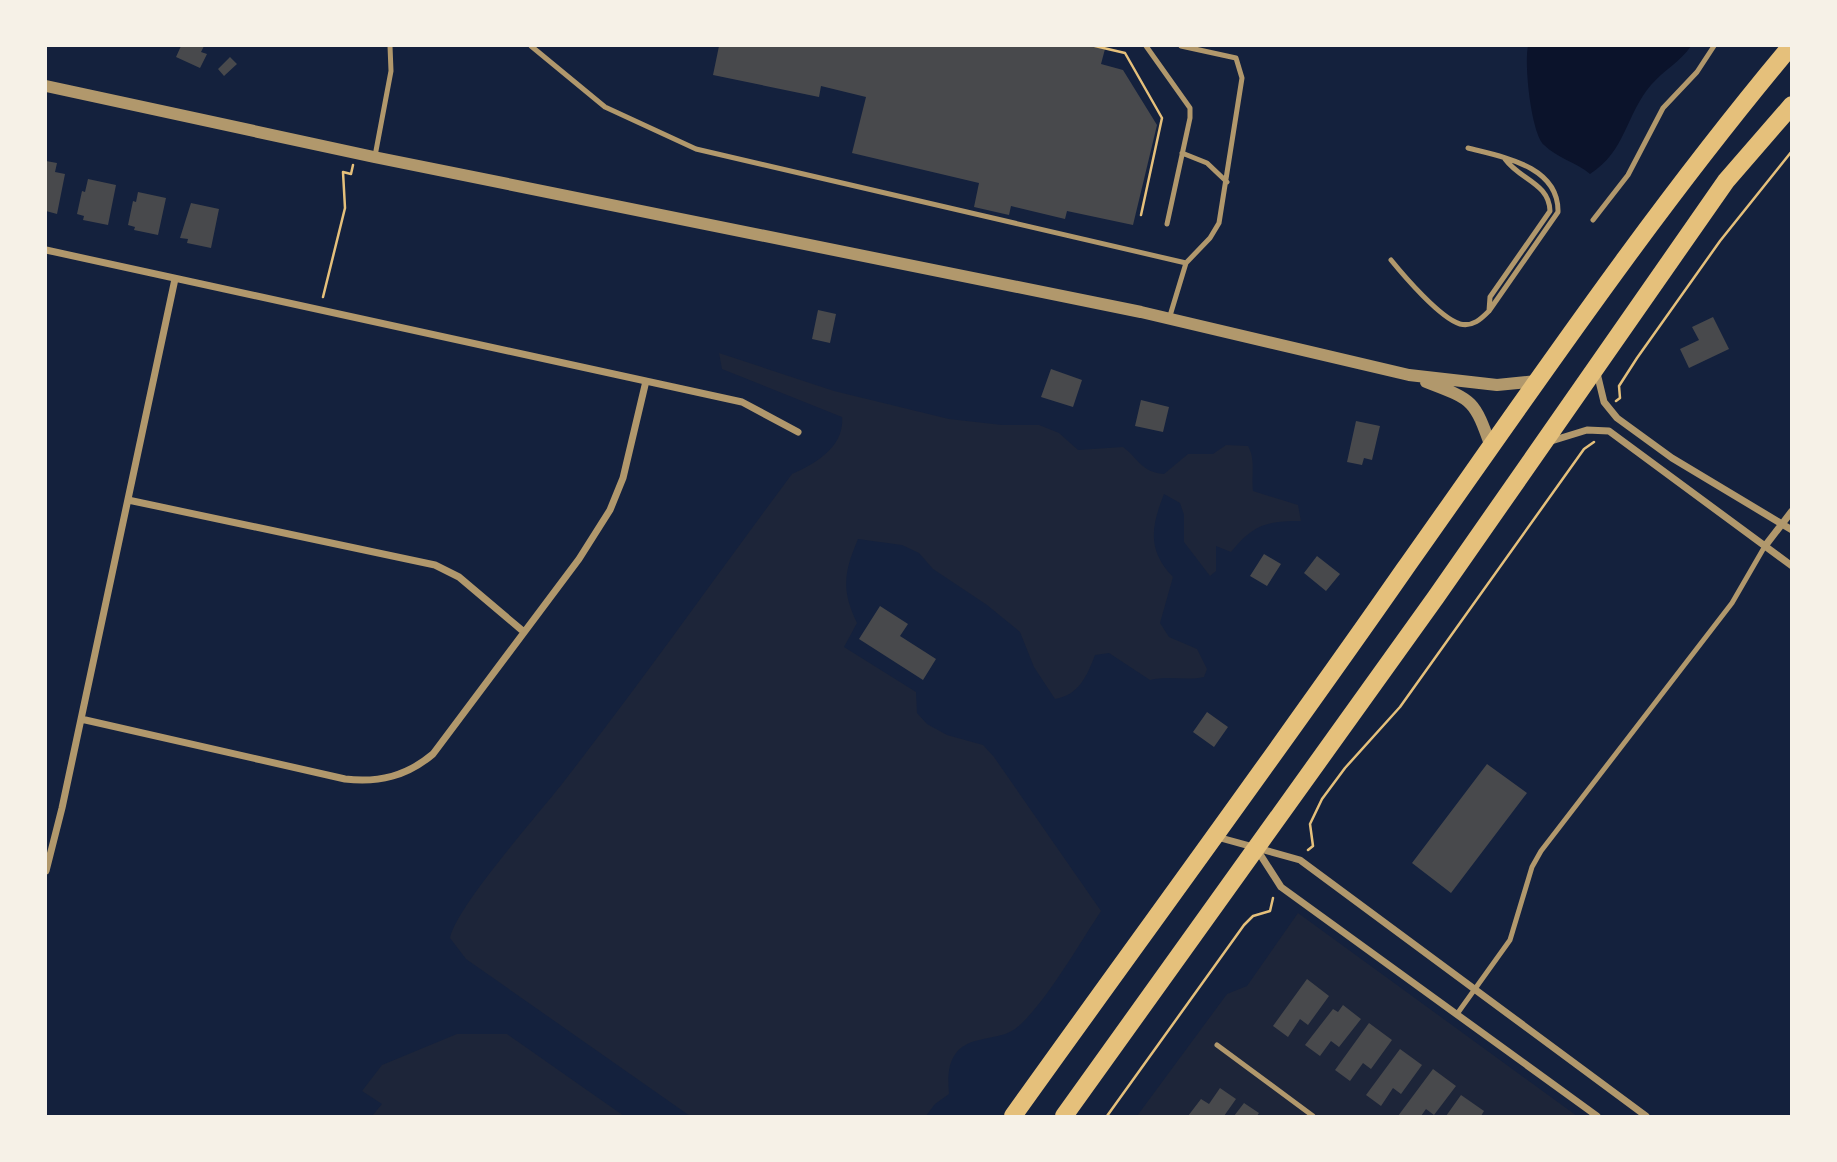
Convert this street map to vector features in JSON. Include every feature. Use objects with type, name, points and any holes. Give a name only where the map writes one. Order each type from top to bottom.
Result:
[{"type":"highway","points":[[1013,1116],[1611,275],[1713,139],[1791,46]]},
{"type":"highway","points":[[1064,1116],[1544,443],[1726,181],[1791,105]]},
{"type":"street","points":[[46,86],[374,157],[1170,319],[1409,375],[1497,385],[1537,381]]},
{"type":"street","points":[[46,250],[742,402],[798,432]]},
{"type":"street","points":[[46,872],[175,279]]},
{"type":"street","points":[[1595,367],[1604,402],[1617,418],[1672,458],[1791,530]]},
{"type":"street","points":[[1409,375],[1463,396],[1474,404],[1491,447]]},
{"type":"street","points":[[81,719],[365,782],[390,778],[415,769],[433,754],[579,559],[610,510],[623,478],[646,381]]},
{"type":"street","points":[[1544,443],[1587,430],[1609,431],[1791,566]]},
{"type":"street","points":[[128,500],[435,565],[459,577],[524,632]]},
{"type":"street","points":[[1765,547],[1791,510]]},
{"type":"street","points":[[1212,836],[1300,860],[1646,1116]]},
{"type":"street","points":[[1256,848],[1281,887],[1597,1116]]},
{"type":"lane","points":[[374,157],[391,71],[390,46]]},
{"type":"lane","points":[[531,46],[605,107],[696,149],[1185,263]]},
{"type":"lane","points":[[1146,46],[1189,108],[1167,224]]},
{"type":"lane","points":[[1170,319],[1185,263],[1210,238],[1219,223],[1242,78],[1236,58],[1181,46]]},
{"type":"lane","points":[[1593,220],[1628,175],[1663,107],[1697,72],[1714,46]]},
{"type":"lane","points":[[1391,260],[1414,289],[1460,324],[1476,323],[1489,311],[1558,212],[1558,200],[1545,180],[1521,162],[1468,148]]},
{"type":"lane","points":[[1182,153],[1207,163],[1227,181]]},
{"type":"lane","points":[[1489,311],[1490,297],[1550,211],[1550,200],[1544,189],[1512,169],[1505,158]]},
{"type":"lane","points":[[1457,1014],[1510,940],[1532,867],[1541,851],[1732,603],[1765,547]]},
{"type":"lane","points":[[1217,1045],[1313,1116]]},
{"type":"path","points":[[1095,46],[1125,53],[1162,118],[1141,215]]},
{"type":"path","points":[[1611,404],[1620,398],[1619,386],[1674,306],[1791,151]]},
{"type":"path","points":[[320,310],[345,208],[343,172],[351,174],[355,153]]},
{"type":"path","points":[[1306,851],[1313,846],[1310,833],[1312,816],[1338,775],[1400,707],[1584,449],[1594,445],[1594,435]]},
{"type":"path","points":[[1107,1116],[1246,922],[1256,914],[1269,911],[1271,900]]},
{"type":"shaded area","points":[[1528,46],[1691,46],[1651,85],[1611,155],[1590,174],[1549,149],[1539,138],[1530,97]]},
{"type":"shaded area","points":[[719,353],[834,391],[949,419],[1002,425],[1039,425],[1059,433],[1078,450],[1123,447],[1145,468],[1156,473],[1164,474],[1188,454],[1213,454],[1226,445],[1248,446],[1253,462],[1253,491],[1298,505],[1301,521],[1261,526],[1246,536],[1231,552],[1216,546],[1216,571],[1210,576],[1184,542],[1184,515],[1180,503],[1164,494],[1154,528],[1155,548],[1173,577],[1160,623],[1169,637],[1197,649],[1207,669],[1204,677],[1150,680],[1109,653],[1095,655],[1076,689],[1055,699],[1034,667],[1020,632],[987,605],[933,569],[919,553],[902,545],[858,539],[846,581],[848,601],[857,623],[844,647],[916,692],[917,713],[927,724],[947,735],[983,745],[1101,911],[1049,991],[1026,1019],[1008,1033],[969,1043],[956,1053],[948,1078],[949,1094],[935,1104],[926,1116],[690,1116],[466,959],[450,938],[467,904],[483,882],[594,742],[792,474],[827,453],[839,437],[842,417],[722,369]]},
{"type":"shaded area","points":[[1298,913],[1577,1116],[1137,1116],[1227,994],[1247,986]]},
{"type":"shaded area","points":[[457,1034],[507,1034],[624,1116],[372,1116],[382,1104],[362,1091],[382,1065]]},
{"type":"building","points":[[181,46],[204,46],[201,52],[207,54],[200,68],[176,57]]},
{"type":"building","points":[[719,46],[1091,46],[1105,49],[1101,64],[1123,70],[1157,125],[1133,225],[1067,211],[1065,219],[1011,206],[1009,215],[974,207],[979,183],[852,153],[866,97],[821,86],[819,97],[713,75]]},
{"type":"building","points":[[230,57],[237,64],[224,76],[218,69]]},
{"type":"building","points":[[46,161],[57,163],[55,172],[65,174],[57,214],[46,211]]},
{"type":"building","points":[[88,179],[116,185],[108,225],[83,220],[84,216],[77,214],[82,191],[85,192]]},
{"type":"building","points":[[138,192],[166,198],[158,235],[134,230],[135,227],[128,225],[133,201],[136,202]]},
{"type":"building","points":[[191,203],[219,209],[211,248],[187,243],[188,239],[180,238]]},
{"type":"building","points":[[818,310],[836,314],[830,343],[812,339]]},
{"type":"building","points":[[1713,317],[1729,349],[1689,368],[1680,349],[1699,340],[1692,327]]},
{"type":"building","points":[[1051,369],[1082,380],[1073,407],[1041,397]]},
{"type":"building","points":[[1141,400],[1169,407],[1163,432],[1135,426]]},
{"type":"building","points":[[1356,421],[1380,426],[1372,460],[1364,458],[1362,465],[1347,462]]},
{"type":"building","points":[[1264,554],[1281,564],[1267,586],[1250,576]]},
{"type":"building","points":[[1317,556],[1340,574],[1326,591],[1304,573]]},
{"type":"building","points":[[880,606],[908,624],[900,636],[936,659],[923,680],[859,639]]},
{"type":"building","points":[[1207,712],[1228,727],[1214,747],[1193,732]]},
{"type":"building","points":[[1487,764],[1527,793],[1451,893],[1412,863]]},
{"type":"building","points":[[1307,979],[1329,996],[1308,1025],[1300,1019],[1288,1037],[1273,1026]]},
{"type":"building","points":[[1343,1005],[1361,1019],[1339,1047],[1331,1041],[1320,1056],[1305,1045],[1333,1009],[1338,1012]]},
{"type":"building","points":[[1369,1023],[1392,1040],[1371,1069],[1363,1063],[1350,1081],[1335,1070]]},
{"type":"building","points":[[1400,1049],[1422,1065],[1401,1094],[1393,1088],[1381,1106],[1366,1095]]},
{"type":"building","points":[[1433,1069],[1456,1086],[1434,1115],[1426,1109],[1421,1116],[1398,1116]]},
{"type":"building","points":[[1220,1088],[1236,1099],[1224,1116],[1188,1116],[1201,1099],[1209,1104]]},
{"type":"building","points":[[1461,1095],[1484,1111],[1481,1116],[1446,1116]]},
{"type":"building","points":[[1244,1103],[1259,1113],[1257,1116],[1234,1116]]}]
